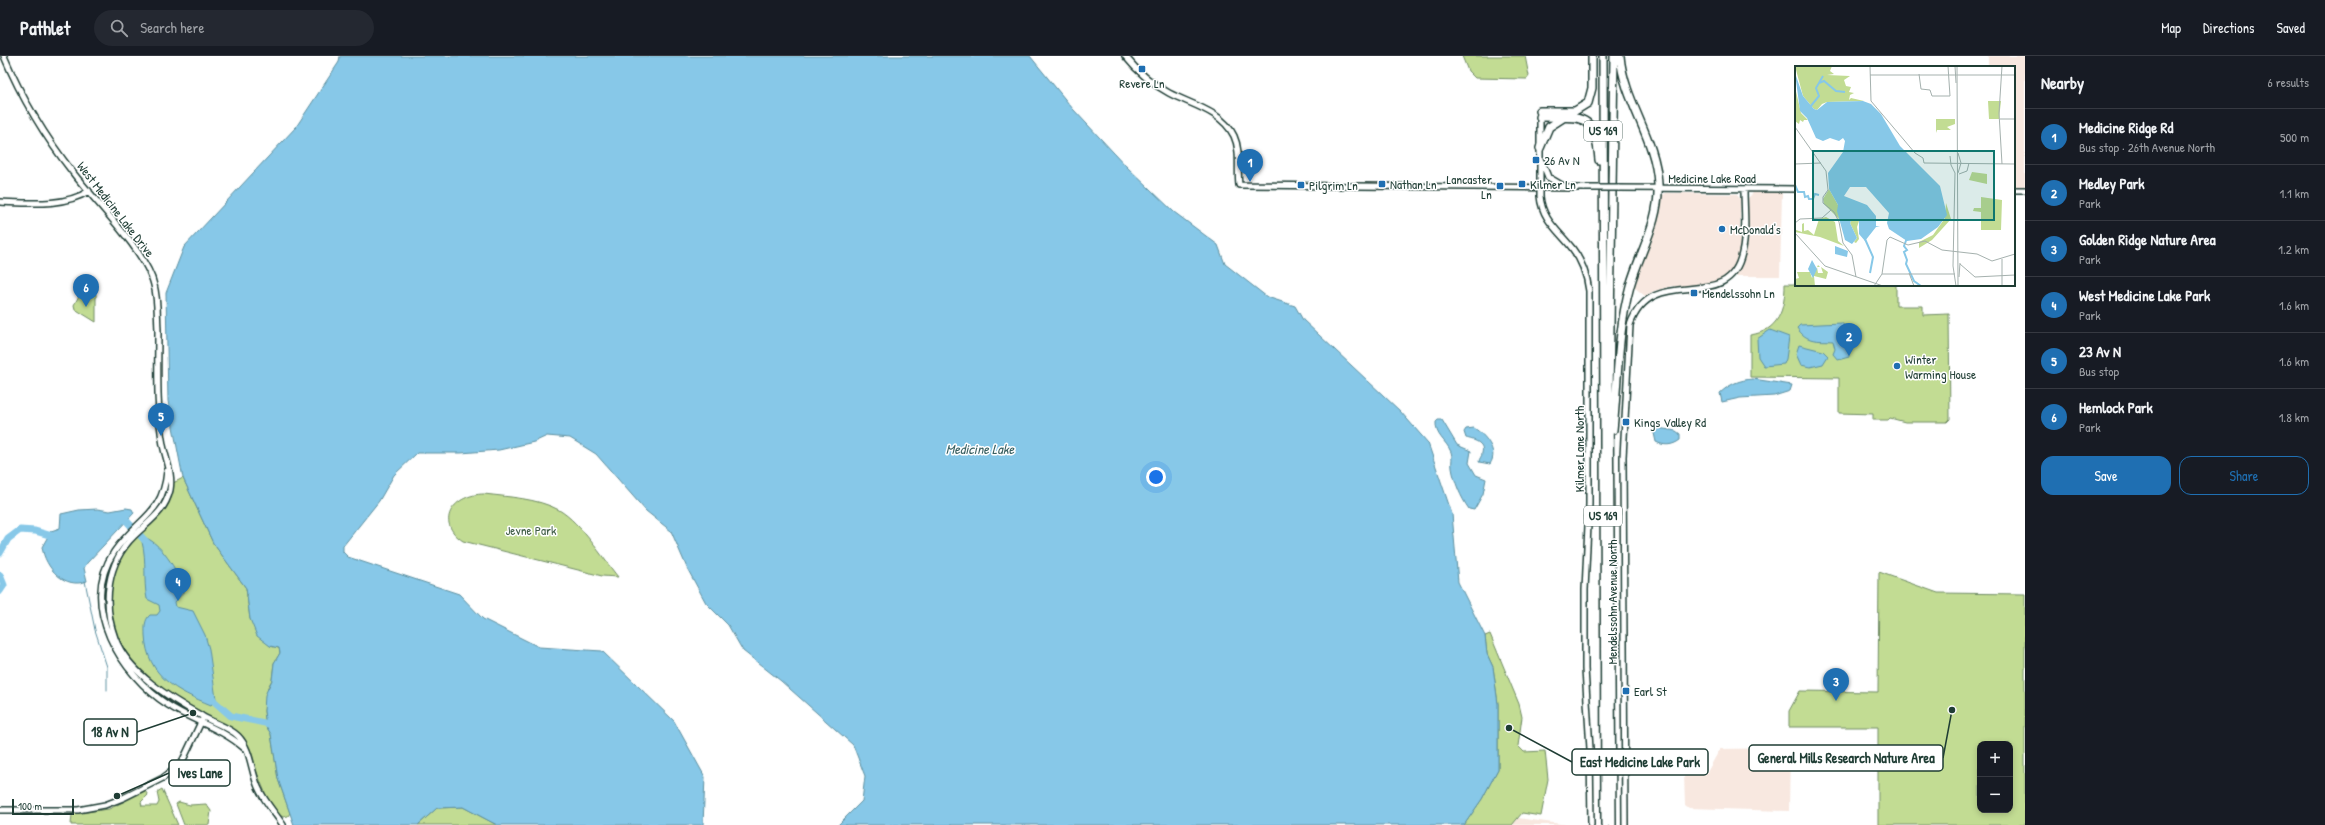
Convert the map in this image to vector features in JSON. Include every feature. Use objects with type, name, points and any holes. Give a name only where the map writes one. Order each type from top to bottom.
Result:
[{"type":"highway","points":[[1540,114],[1575,111],[1588,103],[1592,88],[1592,56]]},
{"type":"highway","name":"US 169","points":[[1604,56],[1605,825]]},
{"type":"highway","name":"US 169","points":[[1612,825],[1609,470],[1610,210],[1614,56]]},
{"type":"highway","points":[[1609,470],[1622,324],[1630,284],[1654,222],[1658,189],[1653,152],[1630,98],[1620,56]]},
{"type":"highway","points":[[1540,114],[1584,120],[1595,134],[1603,207]]},
{"type":"highway","points":[[1540,152],[1549,127],[1560,119],[1567,117]]},
{"type":"street","name":"West Medicine Lake Drive","points":[[4,56],[35,119],[143,261],[153,281],[157,300],[160,420],[163,446],[171,484],[164,506],[158,515],[141,525],[131,534],[108,561],[102,588],[102,614],[110,639],[128,668],[150,691],[168,705],[201,723],[222,732],[246,750]]},
{"type":"street","name":"Medicine Lake Road","points":[[1125,56],[1137,70],[1158,87],[1208,111],[1228,127],[1234,136],[1238,152],[1239,185],[1795,189]]},
{"type":"street","name":"Kilmer Lane North","points":[[1540,114],[1540,202],[1545,216],[1580,260],[1589,291],[1589,504],[1585,590],[1585,669],[1590,750],[1591,825]]},
{"type":"street","points":[[1540,152],[1548,177],[1567,188]]},
{"type":"street","name":"Mendelssohn Avenue North","points":[[1625,825],[1623,457],[1630,325],[1638,308],[1653,295],[1668,290],[1703,289],[1725,280],[1740,261],[1744,242],[1744,189]]},
{"type":"street","points":[[0,202],[58,201],[82,196],[89,191]]},
{"type":"street","name":"West Medicine Lake Drive","points":[[131,534],[114,564],[108,589],[109,613],[115,638],[133,664],[154,687],[172,700],[239,736],[246,750],[257,786],[284,825]]},
{"type":"street","points":[[0,810],[78,810],[105,805],[123,798],[163,778],[175,769],[183,760],[203,717]]},
{"type":"shaded area","points":[[1988,56],[2025,56],[2025,186],[2015,186],[2015,66],[1988,66]]},
{"type":"shaded area","points":[[1666,193],[1737,194],[1740,199],[1740,252],[1734,267],[1726,276],[1714,283],[1702,287],[1672,286],[1654,291],[1645,296],[1634,287],[1641,262],[1655,231],[1661,196]]},
{"type":"shaded area","points":[[1753,193],[1782,193],[1780,276],[1734,276],[1746,250],[1747,199]]},
{"type":"shaded area","points":[[1790,748],[1789,811],[1689,808],[1685,805],[1684,774],[1706,774],[1720,749]]},
{"type":"shaded area","points":[[1518,818],[1568,825],[1512,825]]},
{"type":"green space","points":[[1462,56],[1525,56],[1529,76],[1527,79],[1475,78],[1468,71]]},
{"type":"green space","points":[[1785,284],[1795,284],[1795,286],[1896,286],[1896,306],[1923,306],[1923,315],[1949,314],[1950,419],[1947,422],[1905,422],[1890,418],[1888,420],[1873,420],[1873,414],[1839,413],[1839,378],[1750,377],[1750,335],[1760,333],[1774,324],[1782,310]]},
{"type":"green space","points":[[89,290],[96,294],[96,322],[75,309],[74,305],[80,294]]},
{"type":"green space","points":[[183,478],[213,543],[246,588],[250,619],[270,646],[279,648],[280,653],[274,663],[272,680],[268,687],[264,711],[266,726],[271,734],[278,779],[290,813],[288,816],[283,817],[278,814],[266,795],[244,740],[154,687],[121,649],[115,638],[108,589],[126,543],[158,515],[171,484]]},
{"type":"green space","name":"Jevne Park","points":[[484,494],[532,500],[559,510],[575,523],[591,541],[618,577],[602,576],[463,541],[454,533],[450,525],[449,517],[451,510],[464,499],[474,495]]},
{"type":"green space","points":[[1879,572],[1938,593],[2025,594],[2025,825],[1878,825],[1878,727],[1789,727],[1789,711],[1800,691],[1878,692]]},
{"type":"green space","points":[[1490,634],[1519,704],[1522,717],[1518,746],[1524,752],[1545,751],[1548,779],[1541,816],[1522,813],[1512,825],[1464,825],[1482,799],[1498,769],[1498,704],[1493,667],[1487,654],[1485,636]]},
{"type":"green space","points":[[162,789],[178,825],[71,825],[72,814],[109,809],[145,791],[148,795],[141,802],[142,806],[157,806],[159,802],[157,792]]},
{"type":"green space","points":[[179,802],[190,805],[206,804],[211,811],[209,825],[184,825],[176,804]]},
{"type":"green space","points":[[463,807],[497,825],[418,825],[437,808]]},
{"type":"water","name":"Medicine Lake","points":[[340,56],[1030,56],[1073,109],[1127,167],[1174,212],[1218,245],[1225,264],[1267,297],[1295,306],[1303,320],[1400,411],[1428,443],[1452,514],[1458,582],[1485,636],[1487,654],[1493,667],[1498,704],[1498,769],[1482,799],[1464,825],[838,825],[862,801],[865,776],[853,745],[781,681],[743,651],[728,625],[706,603],[687,568],[671,531],[646,511],[596,454],[570,438],[547,436],[534,442],[499,450],[461,453],[417,453],[394,475],[379,501],[343,546],[343,552],[348,557],[459,594],[483,619],[539,647],[602,651],[674,721],[705,777],[703,825],[497,825],[463,807],[437,808],[418,825],[294,825],[278,779],[271,734],[266,726],[264,711],[265,695],[272,680],[274,663],[280,653],[279,648],[270,646],[257,636],[250,619],[246,588],[213,543],[183,478],[168,401],[166,293],[184,247],[296,127],[339,62]]},
{"type":"water","points":[[1841,323],[1844,325],[1849,339],[1849,357],[1838,360],[1833,354],[1835,349],[1833,341],[1813,340],[1801,333],[1797,328],[1800,325]]},
{"type":"water","points":[[1770,330],[1789,337],[1784,364],[1764,366],[1758,357],[1757,339]]},
{"type":"water","points":[[1799,345],[1823,351],[1828,356],[1823,364],[1810,367],[1801,365],[1796,354]]},
{"type":"water","points":[[1753,379],[1792,385],[1790,391],[1774,396],[1740,398],[1722,402],[1720,393],[1724,390],[1739,381]]},
{"type":"water","points":[[1438,420],[1442,420],[1457,445],[1471,451],[1469,463],[1476,475],[1486,479],[1483,494],[1474,510],[1469,509],[1458,489],[1453,473],[1451,452],[1437,431],[1436,422]]},
{"type":"water","points":[[1474,428],[1490,444],[1493,454],[1490,464],[1479,462],[1482,454],[1482,446],[1478,442],[1466,438],[1464,432],[1466,429]]},
{"type":"water","points":[[1658,428],[1676,431],[1680,434],[1680,440],[1668,445],[1656,442],[1653,429]]},
{"type":"water","points":[[126,508],[132,509],[134,513],[87,563],[84,568],[87,581],[79,583],[71,582],[64,580],[57,575],[47,562],[42,547],[51,531],[60,528],[61,514],[79,510],[97,509],[110,511]]},
{"type":"water","points":[[146,538],[158,546],[164,553],[179,578],[183,593],[175,602],[176,607],[193,611],[205,635],[209,649],[216,699],[211,705],[176,688],[158,672],[151,662],[147,649],[145,624],[150,615],[157,615],[160,611],[159,605],[147,599],[142,542]]},
{"type":"waterway","points":[[122,516],[150,546]]},
{"type":"waterway","points":[[0,553],[8,539],[20,530],[35,531],[56,537]]},
{"type":"waterway","points":[[0,575],[4,585],[0,591]]},
{"type":"waterway","points":[[85,581],[95,630],[107,667],[107,690]]},
{"type":"waterway","points":[[210,694],[215,702],[231,716],[274,725]]},
{"type":"place","name":"Revere Ln","points":[[1142,69]]},
{"type":"place","name":"26 Av N","points":[[1536,160]]},
{"type":"place","name":"Medicine Ridge Rd","points":[[1250,182]]},
{"type":"place","name":"Nathan Ln","points":[[1382,184]]},
{"type":"place","name":"Kilmer Ln","points":[[1522,184]]},
{"type":"place","name":"Pilgrim Ln","points":[[1301,185]]},
{"type":"place","name":"Lancaster Ln","points":[[1500,186]]},
{"type":"place","name":"McDonald's","points":[[1722,229]]},
{"type":"place","name":"Mendelssohn Ln","points":[[1694,293]]},
{"type":"place","name":"Hemlock Park","points":[[86,307]]},
{"type":"place","name":"Medley Park","points":[[1849,356]]},
{"type":"place","name":"Winter Warming House","points":[[1897,366]]},
{"type":"place","name":"Kings Valley Rd","points":[[1626,422]]},
{"type":"place","name":"23 Av N","points":[[161,436]]},
{"type":"place","name":"West Medicine Lake Park","points":[[178,601]]},
{"type":"place","name":"Earl St","points":[[1626,691]]},
{"type":"place","name":"Golden Ridge Nature Area","points":[[1836,701]]},
{"type":"place","name":"General Mills Research Nature Area","points":[[1952,710]]},
{"type":"place","name":"18 Av N","points":[[193,713]]},
{"type":"place","name":"East Medicine Lake Park","points":[[1509,728]]},
{"type":"place","name":"Ives Lane","points":[[117,796]]}]
